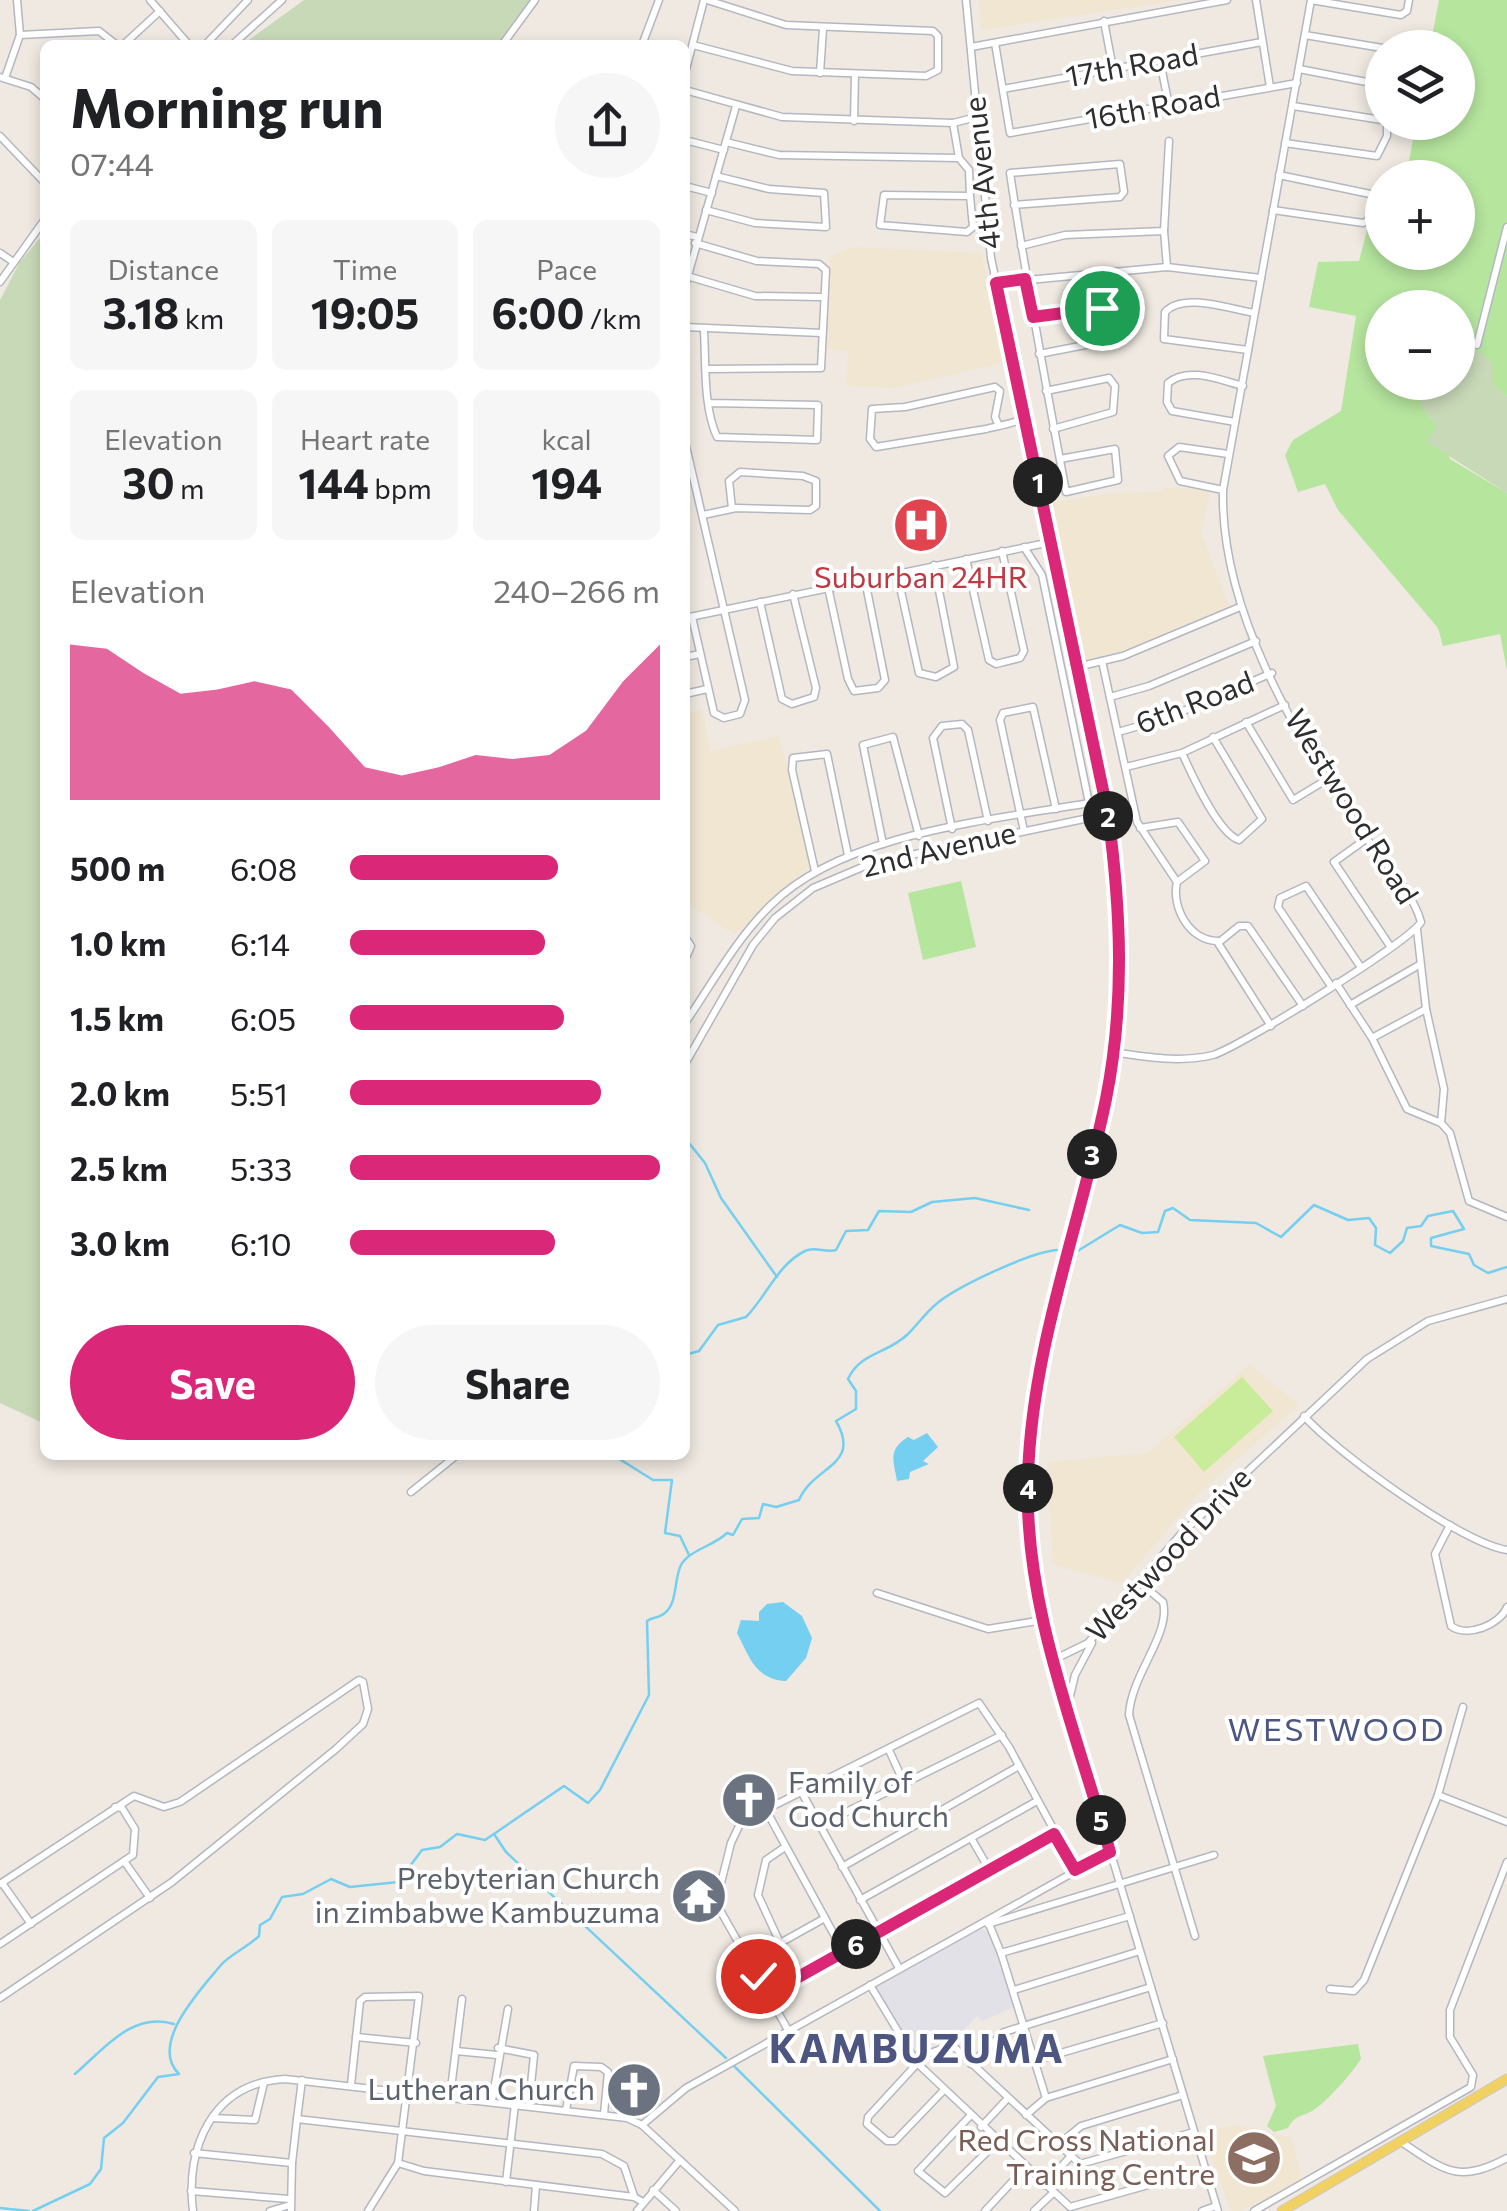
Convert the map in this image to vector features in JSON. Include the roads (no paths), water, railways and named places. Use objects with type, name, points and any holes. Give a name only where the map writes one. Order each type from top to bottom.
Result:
[{"type":"main road","points":[[1282,2211],[1507,2080]]},
{"type":"street","points":[[18,0],[20,35],[3,78],[34,88],[40,94]]},
{"type":"street","points":[[151,0],[185,40]]},
{"type":"street","points":[[210,40],[248,0]]},
{"type":"street","points":[[238,40],[282,0]]},
{"type":"street","points":[[506,40],[536,0]]},
{"type":"street","points":[[644,40],[659,0]]},
{"type":"street","points":[[690,56],[693,45],[706,0],[786,25],[937,35],[936,72],[820,73],[776,68],[693,45]]},
{"type":"street","name":"4th Avenue","points":[[966,0],[996,283],[1108,814],[1121,948],[1112,1052],[1101,1120],[1054,1294],[1035,1394],[1028,1500],[1043,1620],[1053,1660]]},
{"type":"street","points":[[971,48],[1228,0]]},
{"type":"street","points":[[1256,0],[1270,87]]},
{"type":"street","points":[[1311,0],[1403,15],[1409,0]]},
{"type":"street","name":"Westwood Road","points":[[1112,1052],[1158,1058],[1203,1057],[1233,1047],[1417,930],[1420,916],[1326,780],[1285,705],[1240,607],[1226,552],[1223,490],[1228,454],[1311,0]]},
{"type":"street","points":[[126,40],[160,11]]},
{"type":"street","points":[[1104,21],[1113,70]]},
{"type":"street","points":[[820,73],[823,29]]},
{"type":"street","points":[[20,35],[99,30],[113,40]]},
{"type":"street","points":[[1305,34],[1365,45]]},
{"type":"street","points":[[995,42],[1002,90]]},
{"type":"street","name":"17th Road","points":[[1002,90],[1262,42]]},
{"type":"street","points":[[1160,61],[1170,106]]},
{"type":"street","points":[[1300,69],[1365,82]]},
{"type":"street","points":[[854,74],[854,121]]},
{"type":"street","name":"16th Road","points":[[1002,90],[1010,134],[1297,83]]},
{"type":"street","points":[[690,92],[782,118],[953,123],[978,117]]},
{"type":"street","points":[[690,265],[736,106]]},
{"type":"street","points":[[1293,106],[1365,118]]},
{"type":"street","points":[[953,123],[959,158],[969,170],[972,227],[967,232],[880,225],[884,196],[970,196]]},
{"type":"street","points":[[0,136],[40,178]]},
{"type":"street","points":[[1285,143],[1376,156],[1386,140]]},
{"type":"street","points":[[690,141],[779,155],[959,158]]},
{"type":"street","points":[[1167,268],[1164,231],[1169,141]]},
{"type":"street","points":[[1014,205],[1118,198],[1124,192],[1123,174],[1116,161],[1010,172],[1014,205],[1025,279],[1066,492],[1117,482],[1115,450],[1060,458]]},
{"type":"street","points":[[1273,210],[1362,223],[1368,221],[1374,196],[1279,175]]},
{"type":"street","points":[[706,210],[755,223],[826,227],[824,193],[769,189],[716,176]]},
{"type":"street","points":[[690,187],[712,193]]},
{"type":"street","points":[[0,282],[40,225]]},
{"type":"street","points":[[1477,345],[1507,227]]},
{"type":"street","points":[[1021,246],[1065,235],[1164,231]]},
{"type":"street","points":[[690,237],[757,261],[822,265],[826,270],[820,368],[706,368]]},
{"type":"street","points":[[0,253],[12,261]]},
{"type":"street","points":[[996,283],[1167,268],[1261,278]]},
{"type":"street","points":[[690,282],[755,296],[822,298]]},
{"type":"street","points":[[1248,350],[1164,339],[1165,312],[1173,304],[1187,302],[1254,314]]},
{"type":"street","points":[[1033,317],[1102,308],[1113,317],[1111,340],[1039,354]]},
{"type":"street","points":[[690,328],[822,333]]},
{"type":"street","points":[[704,331],[710,404],[714,431],[720,439],[818,440],[818,405],[710,404]]},
{"type":"street","points":[[1236,422],[1172,411],[1167,402],[1168,383],[1180,376],[1193,375],[1243,386]]},
{"type":"street","points":[[1046,391],[1109,378],[1115,386],[1113,412],[1053,428]]},
{"type":"street","points":[[998,426],[995,417],[1000,391],[996,387],[900,408],[874,408],[870,414],[870,439],[876,446],[921,443],[998,426],[1023,419]]},
{"type":"street","points":[[1223,490],[1180,481],[1168,456],[1179,448],[1228,454]]},
{"type":"street","points":[[690,462],[744,712],[718,716],[690,624]]},
{"type":"street","points":[[703,515],[732,508],[810,510],[816,506],[816,481],[803,476],[740,472],[729,482],[732,508]]},
{"type":"street","points":[[690,618],[1051,542]]},
{"type":"street","points":[[1024,547],[1042,575],[1093,816]]},
{"type":"street","points":[[966,559],[989,660],[1003,664],[1020,658],[1024,651],[1002,551]]},
{"type":"street","points":[[897,573],[919,673],[936,677],[954,667],[934,565]]},
{"type":"street","points":[[828,587],[848,679],[854,691],[863,691],[878,688],[885,680],[865,580]]},
{"type":"street","points":[[760,602],[782,699],[792,704],[814,697],[816,688],[794,594]]},
{"type":"street","points":[[1077,667],[1102,661],[1240,607]]},
{"type":"street","points":[[1110,697],[1149,686],[1256,640]]},
{"type":"street","points":[[690,657],[700,654]]},
{"type":"street","points":[[1102,661],[1140,828],[1177,882]]},
{"type":"street","name":"6th Road","points":[[1118,732],[1167,718],[1272,673]]},
{"type":"street","points":[[690,693],[707,688]]},
{"type":"street","points":[[1126,767],[1182,754],[1285,705]]},
{"type":"street","points":[[1024,830],[1000,720],[1003,713],[1033,707],[1056,809]]},
{"type":"street","points":[[1246,722],[1293,800],[1326,780]]},
{"type":"street","points":[[952,829],[933,738],[942,726],[962,724],[968,730],[988,820]]},
{"type":"street","points":[[883,844],[863,745],[893,737],[918,836]]},
{"type":"street","points":[[1182,754],[1210,806],[1230,836],[1239,840],[1262,819],[1214,738]]},
{"type":"street","points":[[815,870],[792,759],[826,754],[848,855]]},
{"type":"street","points":[[690,1017],[756,920],[815,870],[883,844],[988,820],[1090,803]]},
{"type":"street","name":"2nd Avenue","points":[[690,1055],[720,998],[775,918],[822,882],[872,862],[1108,814]]},
{"type":"street","points":[[1140,828],[1174,820],[1182,826],[1205,861],[1177,882],[1174,900],[1182,918],[1202,939],[1218,941],[1247,925],[1302,1006]]},
{"type":"street","points":[[1366,839],[1334,862],[1390,946]]},
{"type":"street","points":[[868,849],[872,862]]},
{"type":"street","points":[[1360,966],[1306,886],[1278,900],[1372,1038],[1407,1109],[1440,1123],[1452,1136],[1469,1201],[1507,1217]]},
{"type":"street","points":[[1417,930],[1426,1010],[1444,1089],[1440,1123]]},
{"type":"street","points":[[1218,941],[1271,1026]]},
{"type":"street","points":[[1350,1005],[1419,965]]},
{"type":"street","points":[[708,990],[720,998]]},
{"type":"street","points":[[1372,1038],[1426,1010]]},
{"type":"street","name":"Westwood Drive","points":[[1211,2210],[1205,2169],[1053,1660],[1082,1648],[1094,1637],[1181,1534],[1304,1416],[1399,1335],[1434,1318],[1507,1298]]},
{"type":"street","points":[[1304,1416],[1328,1441],[1450,1525],[1480,1544],[1507,1550]]},
{"type":"street","points":[[410,1492],[450,1460]]},
{"type":"street","points":[[1450,1525],[1435,1558],[1450,1626],[1461,1631],[1490,1625],[1502,1618],[1507,1607]]},
{"type":"street","points":[[1139,1582],[1158,1597],[1165,1609],[1163,1627],[1136,1678],[1129,1715],[1195,1936]]},
{"type":"street","points":[[878,1593],[988,1630],[1043,1620]]},
{"type":"street","points":[[1068,1706],[1075,1675],[1094,1637]]},
{"type":"street","points":[[0,1998],[150,1898],[362,1724],[368,1710],[363,1682],[359,1680],[180,1802],[164,1807],[134,1796],[1,1883],[31,1924]]},
{"type":"street","points":[[788,2030],[718,1909],[716,1895],[737,1826],[979,1702],[1020,1766],[1075,1870]]},
{"type":"street","points":[[1330,1990],[1354,1991],[1364,1980],[1438,1795],[1462,1707]]},
{"type":"street","points":[[820,1826],[1002,1735]]},
{"type":"street","points":[[888,1750],[904,1783]]},
{"type":"street","points":[[842,1867],[1020,1766]]},
{"type":"street","points":[[802,1792],[899,1968]]},
{"type":"street","points":[[1438,1795],[1507,1822]]},
{"type":"street","points":[[860,1900],[1037,1801]]},
{"type":"street","points":[[0,1944],[132,1855],[137,1842],[129,1817],[116,1807]]},
{"type":"street","points":[[766,1810],[842,1952]]},
{"type":"street","points":[[768,1994],[1054,1834]]},
{"type":"street","points":[[971,1838],[989,1870]]},
{"type":"street","points":[[780,1943],[758,1895],[766,1860],[785,1847]]},
{"type":"street","points":[[642,2126],[686,2088],[1110,1852]]},
{"type":"street","points":[[987,1921],[1214,1855]]},
{"type":"street","points":[[124,1861],[150,1898]]},
{"type":"street","points":[[1254,2211],[1471,2087],[1473,2075],[1450,2036],[1450,2010],[1507,1862]]},
{"type":"street","points":[[1002,1954],[1130,1916]]},
{"type":"street","points":[[748,1961],[825,1918]]},
{"type":"street","points":[[987,1921],[1002,1954],[1046,2098]]},
{"type":"street","points":[[1014,1990],[1140,1951]]},
{"type":"street","points":[[870,1985],[917,2063],[1071,2209],[1205,2169]]},
{"type":"street","points":[[971,2064],[1000,2034],[1151,1987]]},
{"type":"street","points":[[352,2085],[360,2002],[365,1997],[419,1996],[410,2092],[398,2163],[368,2211]]},
{"type":"street","points":[[450,2097],[462,1999]]},
{"type":"street","points":[[492,2101],[497,2051],[508,2009]]},
{"type":"street","points":[[1036,2060],[1162,2023]]},
{"type":"street","points":[[356,2037],[416,2043]]},
{"type":"street","points":[[944,2091],[895,2140],[887,2141],[868,2124],[868,2117],[928,2052],[952,2045],[1070,2156],[1086,2164],[1194,2132]]},
{"type":"street","points":[[456,2051],[534,2055],[529,2105]]},
{"type":"street","points":[[1026,2116],[1046,2098],[1173,2060]]},
{"type":"street","points":[[566,2110],[574,2066],[600,2067],[608,2072],[604,2114]]},
{"type":"street","points":[[290,2205],[302,2080]]},
{"type":"street","points":[[193,2211],[190,2192],[194,2153],[211,2118],[232,2099],[264,2082],[302,2080],[604,2114],[642,2126],[735,2211]]},
{"type":"street","points":[[211,2118],[255,2120],[264,2082]]},
{"type":"street","points":[[1058,2145],[1082,2126],[1183,2095]]},
{"type":"street","points":[[982,2126],[1008,2098]]},
{"type":"street","points":[[506,2182],[515,2104]]},
{"type":"street","points":[[970,2116],[918,2171],[946,2193],[997,2142]]},
{"type":"street","points":[[297,2119],[608,2156],[624,2166],[634,2197]]},
{"type":"street","points":[[1403,2144],[1438,2166],[1465,2174],[1479,2173],[1507,2158]]},
{"type":"street","points":[[194,2153],[292,2163]]},
{"type":"street","points":[[1044,2185],[1070,2156]]},
{"type":"street","points":[[636,2211],[680,2160]]},
{"type":"street","points":[[398,2163],[418,2170],[634,2197],[643,2202]]},
{"type":"street","points":[[986,2211],[1025,2168]]},
{"type":"street","points":[[534,2211],[536,2185]]},
{"type":"street","points":[[653,2190],[676,2211]]},
{"type":"street","points":[[190,2192],[290,2205]]},
{"type":"street","points":[[1034,2211],[1052,2194]]},
{"type":"street","points":[[270,2211],[290,2205]]},
{"type":"water","points":[[927,1433],[938,1447],[923,1461],[929,1464],[910,1472],[909,1479],[897,1481],[897,1447],[908,1437],[914,1440]]},
{"type":"water","points":[[783,1602],[802,1616],[812,1638],[806,1658],[786,1681],[760,1672],[737,1633],[741,1620],[759,1621],[759,1612],[767,1604]]},
{"type":"waterway","points":[[690,1144],[705,1163],[721,1198],[777,1277]]},
{"type":"waterway","points":[[690,1354],[699,1351],[718,1325],[746,1317],[796,1257],[809,1250],[836,1250],[846,1231],[868,1230],[879,1211],[911,1212],[932,1202],[975,1198],[1029,1210]]},
{"type":"waterway","points":[[1076,1252],[1120,1225],[1142,1233],[1158,1232],[1165,1211],[1173,1208],[1190,1220],[1256,1223],[1281,1237],[1314,1205],[1348,1220],[1369,1218],[1376,1228],[1375,1245],[1390,1253],[1403,1241],[1407,1228],[1421,1226],[1428,1216],[1453,1211],[1464,1229],[1431,1238],[1431,1246],[1469,1254],[1474,1265],[1488,1273],[1507,1267]]},
{"type":"waterway","points":[[33,2211],[90,2184],[101,2169],[104,2138],[123,2123],[158,2077],[179,2074],[171,2062],[170,2048],[181,2017],[224,1962],[259,1936],[260,1925],[270,1919],[282,1897],[303,1894],[331,1879],[350,1887],[398,1882],[422,1850],[440,1847],[457,1834],[485,1840],[564,1786],[588,1803],[600,1790],[649,1695],[647,1621],[670,1607],[685,1560],[727,1533],[733,1535],[742,1519],[759,1518],[763,1504],[776,1507],[799,1500],[806,1488],[840,1457],[842,1436],[836,1421],[856,1409],[856,1391],[848,1379],[860,1363],[900,1341],[934,1306],[958,1290],[1012,1263],[1058,1250]]},
{"type":"waterway","points":[[621,1460],[653,1480],[672,1480],[665,1533],[680,1536],[689,1555]]},
{"type":"waterway","points":[[494,1834],[506,1852],[726,2058]]},
{"type":"waterway","points":[[75,2074],[132,2028],[159,2021],[174,2024]]},
{"type":"waterway","points":[[733,2065],[880,2211]]},
{"type":"waterway","points":[[0,2208],[29,2211]]},
{"type":"place","name":"Suburban 24HR","points":[[921,525]]},
{"type":"place","name":"Family of God Church","points":[[749,1800]]},
{"type":"place","name":"Prebyterian Church in zimbabwe Kambuzuma","points":[[699,1896]]},
{"type":"place","name":"Lutheran Church","points":[[634,2090]]},
{"type":"place","name":"Red Cross National Training Centre","points":[[1254,2158]]},
{"type":"district","name":"WESTWOOD","points":[[1337,1730]]},
{"type":"district","name":"KAMBUZUMA","points":[[917,2049]]}]
